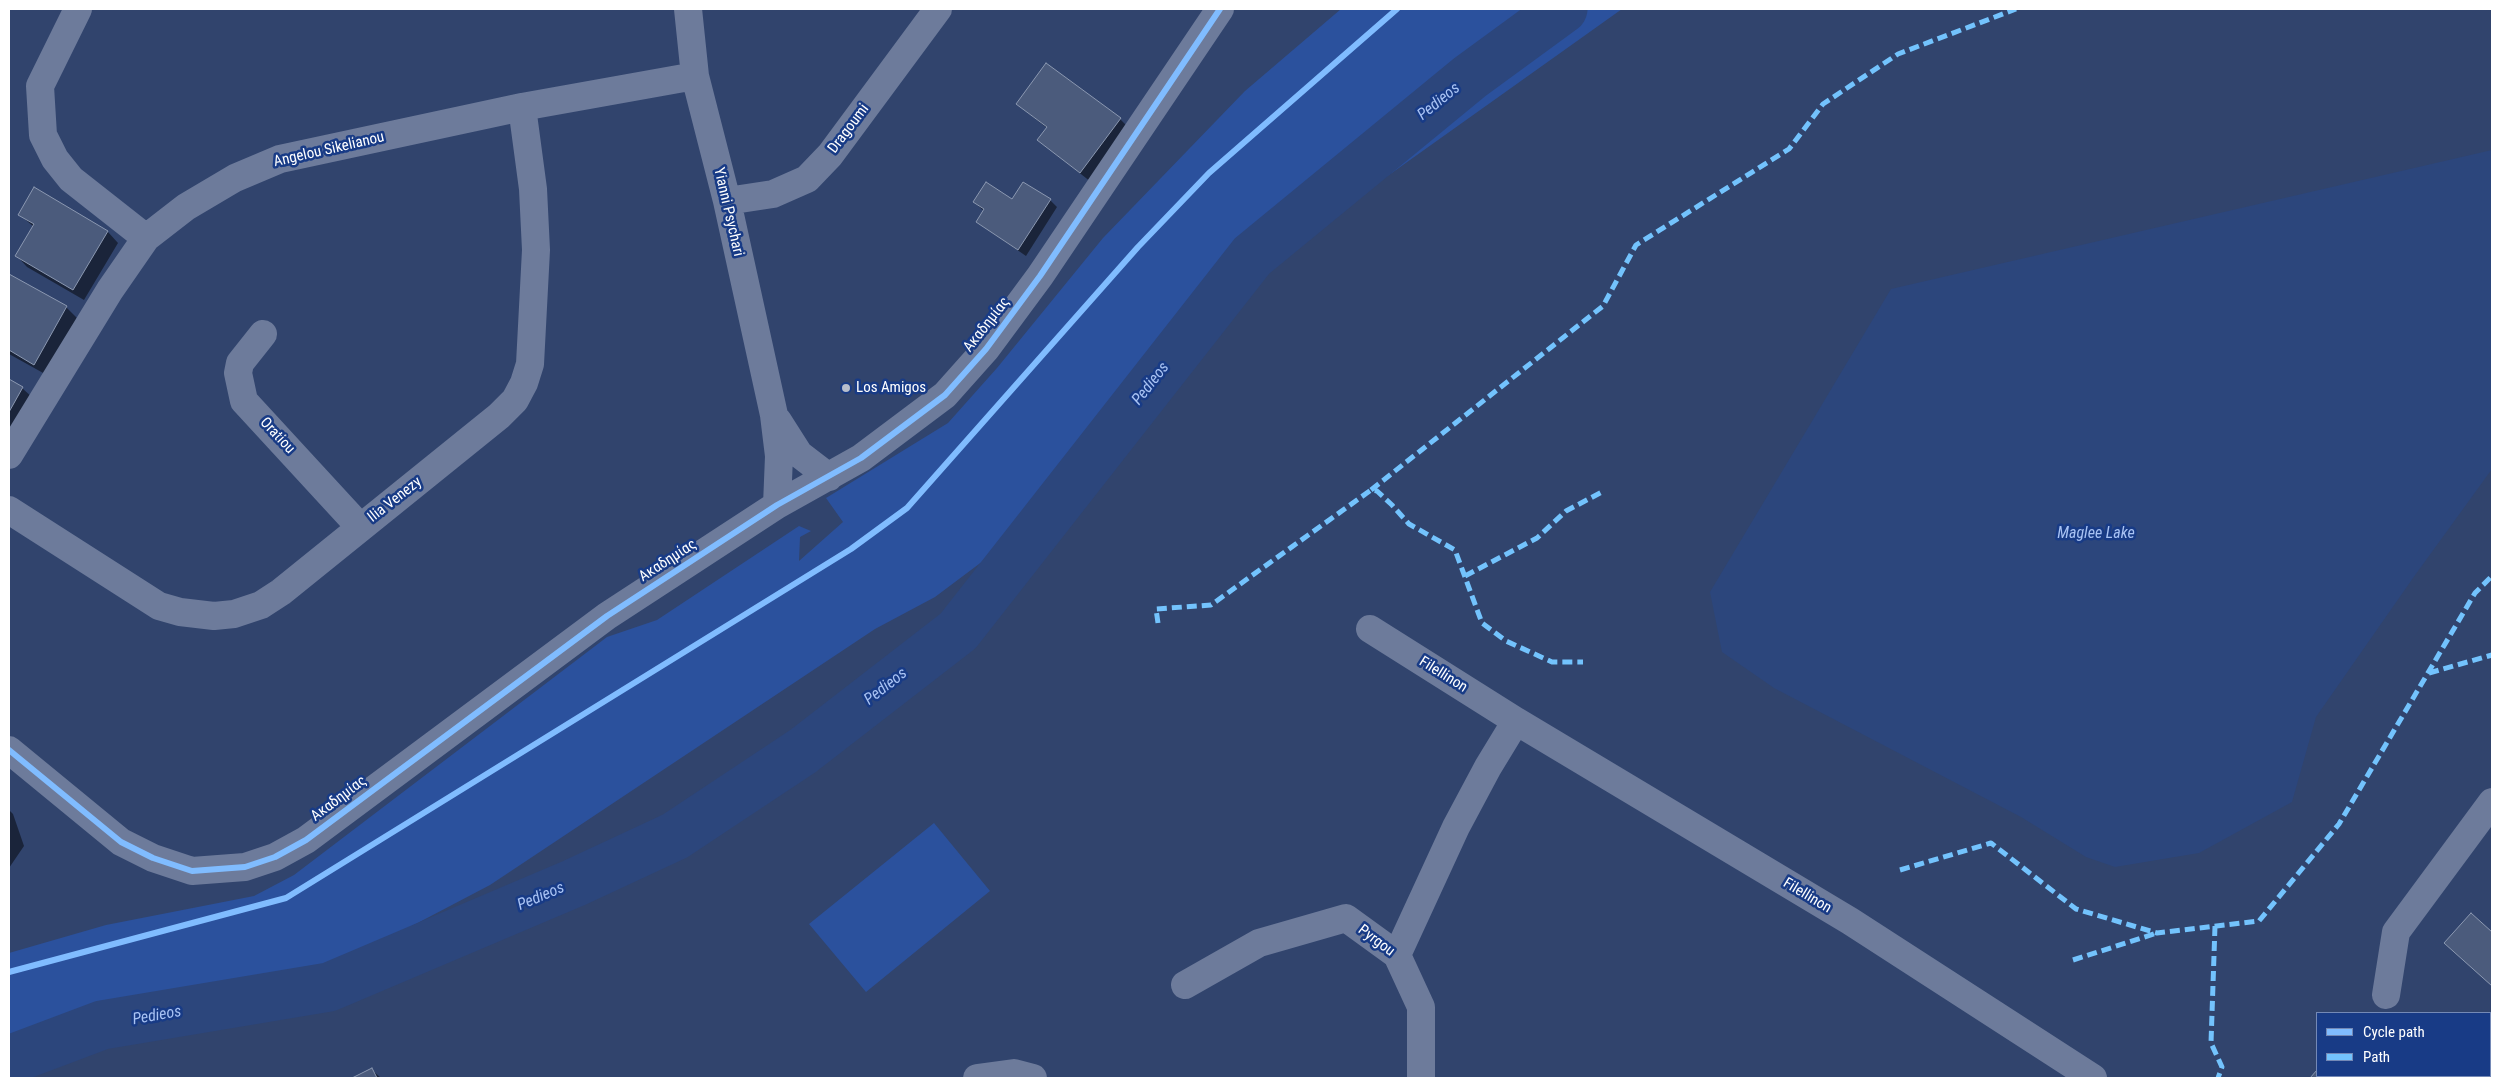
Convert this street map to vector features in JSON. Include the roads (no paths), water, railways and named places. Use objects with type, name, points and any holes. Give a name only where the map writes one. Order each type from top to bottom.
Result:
[{"type":"street","points":[[78,9],[40,86],[43,135],[55,159],[71,179],[146,238]]},
{"type":"street","name":"Yianni Psychari","points":[[688,9],[694,76],[727,201],[774,416],[779,456],[777,505]]},
{"type":"street","name":"Dragoumi","points":[[727,201],[773,194],[807,179],[830,155],[938,9]]},
{"type":"street","name":"Ακαδημίας","points":[[9,750],[121,842],[153,858],[192,871],[223,870],[253,864],[275,857],[306,840],[607,616],[777,505],[860,458],[945,395],[986,349],[1040,276],[1220,9]]},
{"type":"street","name":"Angelou Sikelianou","points":[[9,454],[110,290],[146,238],[186,206],[235,178],[280,159],[522,107],[694,76]]},
{"type":"street","name":"Ilia Venezy","points":[[9,510],[159,606],[180,612],[214,616],[234,614],[261,606],[499,416],[515,400],[524,383],[530,364],[536,250],[533,189],[522,107]]},
{"type":"street","name":"Oratiou","points":[[263,334],[240,362],[238,373],[244,401],[360,527]]},
{"type":"street","name":"Yianni Psychari","points":[[774,416],[799,454],[829,477]]},
{"type":"street","name":"Filellinon","points":[[1370,629],[1516,720],[1850,921],[2093,1078]]},
{"type":"street","points":[[1397,956],[1456,827],[1516,720]]},
{"type":"street","points":[[2386,995],[2396,932],[2492,802]]},
{"type":"street","name":"Pyrgou","points":[[1185,985],[1259,943],[1346,918],[1397,956],[1421,1007],[1421,1078]]},
{"type":"street","points":[[977,1078],[1014,1073],[1033,1078]]},
{"type":"water","name":"Maglee Lake","points":[[2492,150],[2492,469],[2316,717],[2292,802],[2199,853],[2115,867],[2086,857],[2021,817],[1774,688],[1722,652],[1710,592],[1891,289]]},
{"type":"waterway","name":"Pedieos","points":[[9,1060],[102,1025],[329,987],[574,883],[675,836],[803,751],[958,631],[1252,256],[1470,77],[1563,9]]},
{"type":"place","name":"Los Amigos","points":[[846,388]]}]
